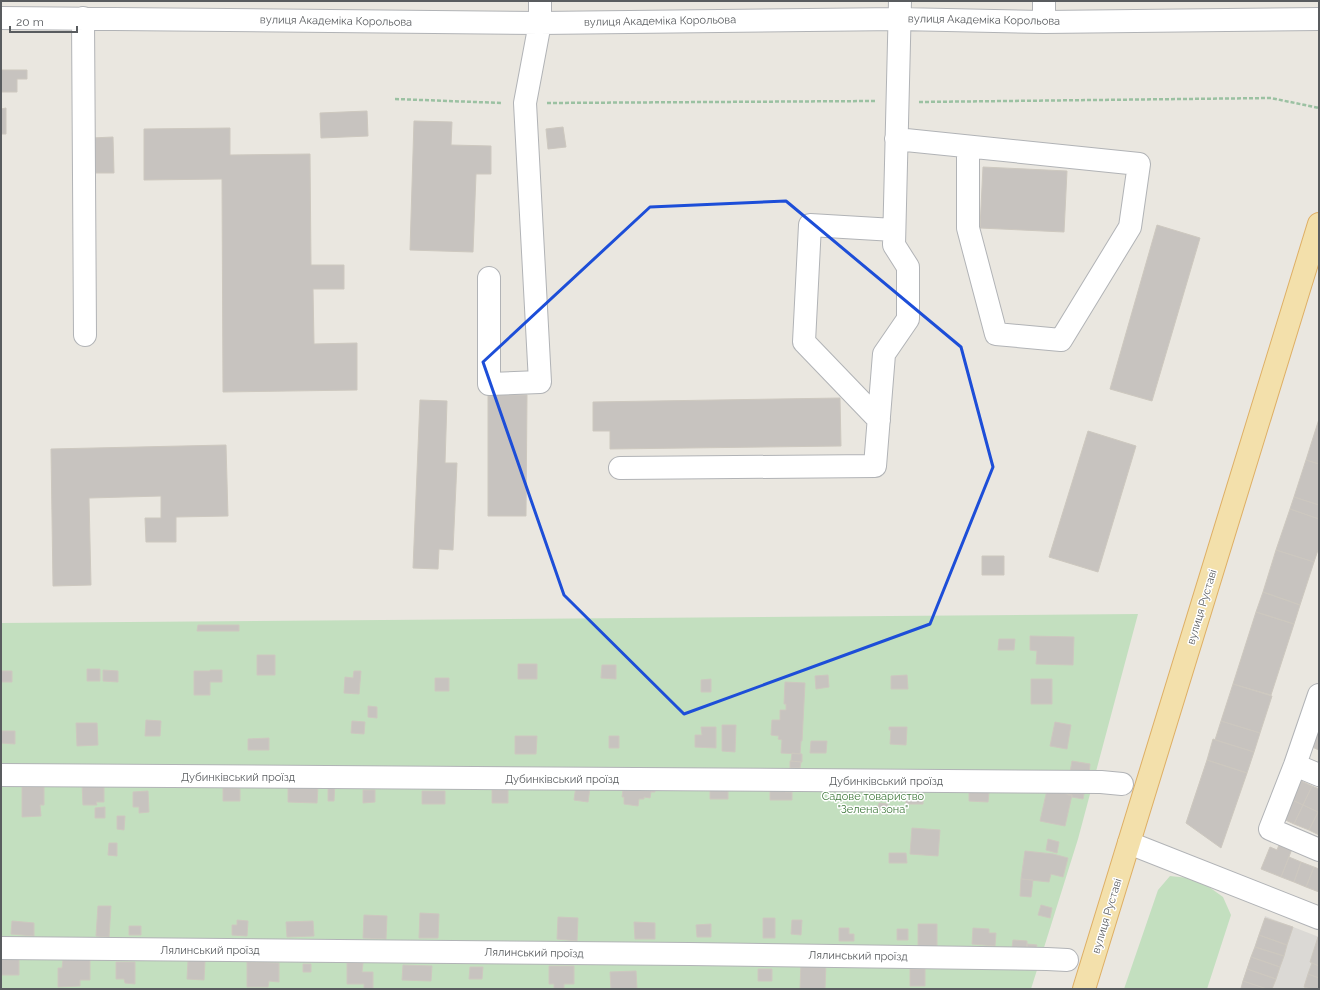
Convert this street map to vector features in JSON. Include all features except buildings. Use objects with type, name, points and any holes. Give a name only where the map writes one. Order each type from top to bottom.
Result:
[{"type":"main road","name":"вулиця Руставі","points":[[1084,989],[1319,224]]},
{"type":"street","points":[[489,278],[489,384],[540,382],[525,104],[540,23],[540,1]]},
{"type":"street","points":[[620,468],[875,466],[884,354],[908,319],[908,267],[894,245],[900,10]]},
{"type":"street","name":"вулиця Академіка Корольова","points":[[1,18],[540,23],[900,10],[1044,11],[1319,19]]},
{"type":"street","points":[[83,18],[85,335]]},
{"type":"street","points":[[896,139],[1139,164],[1130,227],[1061,340],[996,334],[968,228],[968,147]]},
{"type":"street","points":[[879,420],[804,342],[810,225],[894,230]]},
{"type":"street","points":[[1319,695],[1296,765],[1270,829],[1319,850]]},
{"type":"street","points":[[1296,765],[1319,775]]},
{"type":"street","name":"Дубинківський проїзд","points":[[1,775],[1101,782],[1122,784]]},
{"type":"street","points":[[1129,843],[1319,918]]},
{"type":"street","name":"Лялинський проїзд","points":[[1,948],[689,954],[1068,960]]},
{"type":"path","points":[[395,99],[525,104],[1271,98],[1319,108]]},
{"type":"highlighted area","points":[[786,201],[961,347],[993,467],[930,624],[684,714],[564,595],[483,362],[650,207]]},
{"type":"shaded area","points":[[1265,916],[1319,937],[1319,989],[1240,989]]},
{"type":"green space","name":"Садове товариство \"Зелена зона\"","points":[[1138,614],[1078,839],[1031,989],[1,989],[1,623]]},
{"type":"green space","points":[[1170,876],[1198,879],[1223,897],[1231,915],[1207,989],[1124,989],[1158,890]]}]
